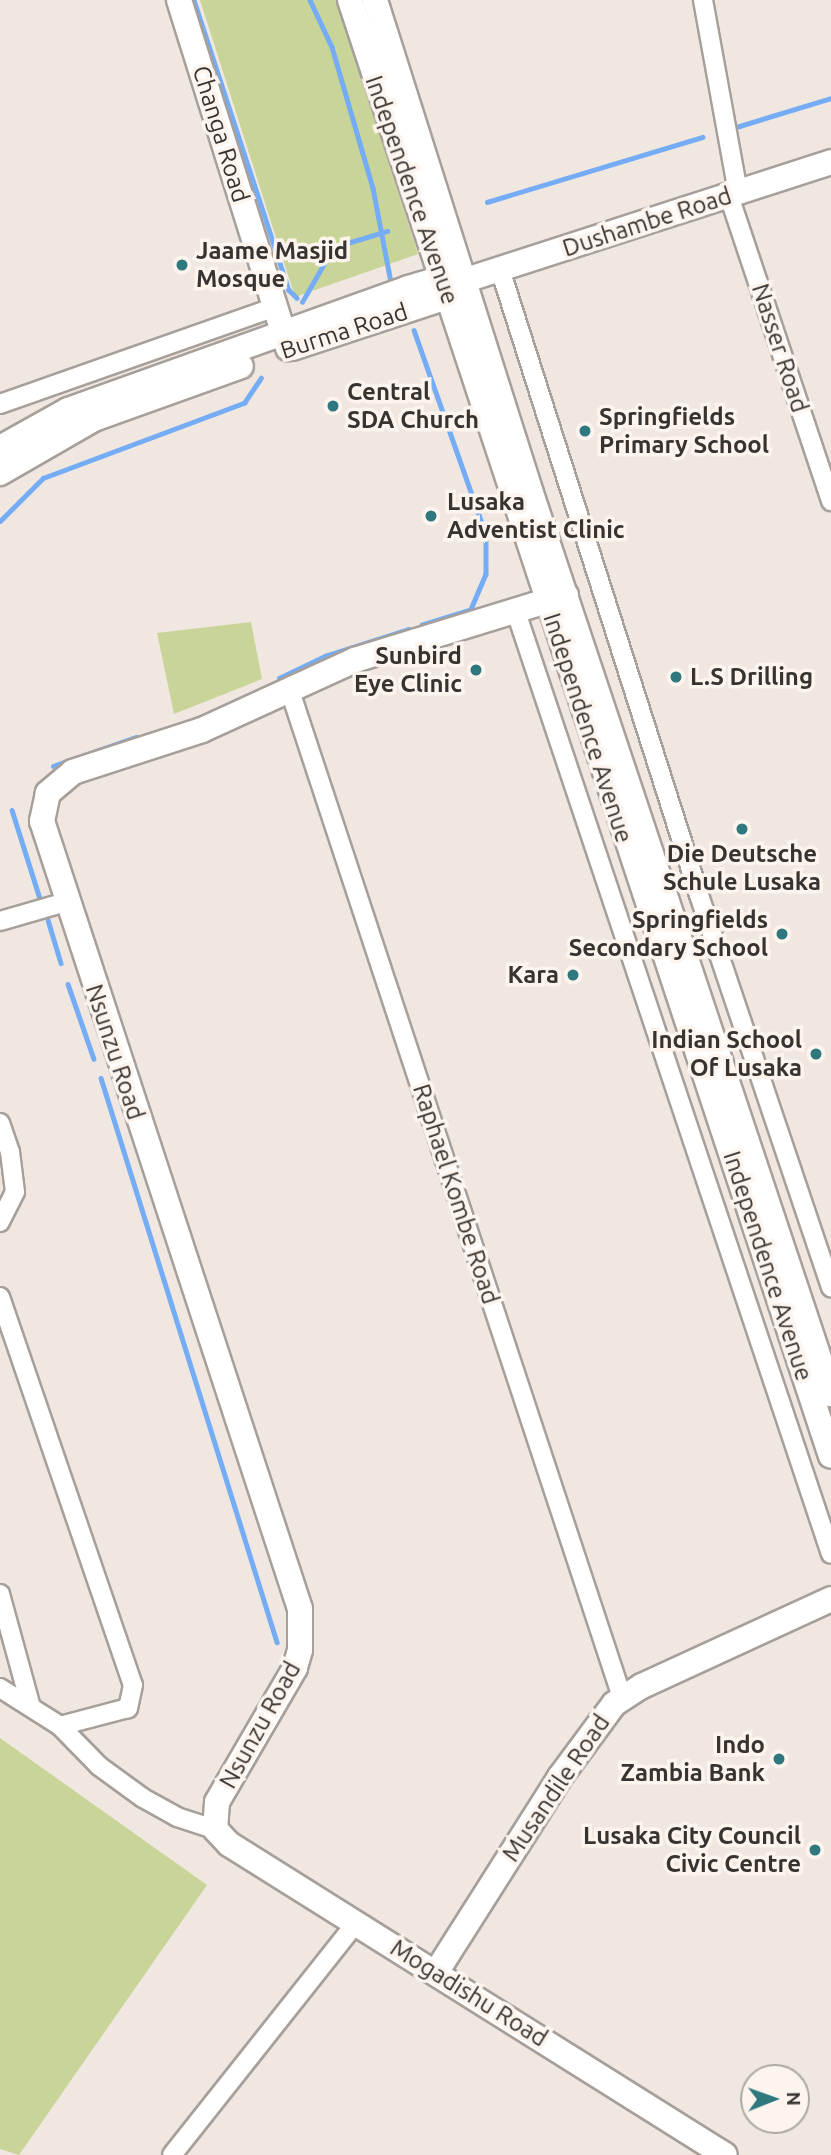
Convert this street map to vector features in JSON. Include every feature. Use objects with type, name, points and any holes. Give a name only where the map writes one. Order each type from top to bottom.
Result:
[{"type":"street","name":"Changa Road","points":[[179,0],[286,341]]},
{"type":"street","name":"Independence Avenue","points":[[349,0],[451,285],[831,1394]]},
{"type":"street","name":"Independence Avenue","points":[[375,0],[451,285]]},
{"type":"street","name":"Nasser Road","points":[[703,0],[734,194],[831,501]]},
{"type":"street","name":"Dushambe Road","points":[[451,285],[831,162]]},
{"type":"street","points":[[500,269],[699,895],[831,1287]]},
{"type":"street","name":"Burma Road","points":[[3,455],[68,410],[286,341],[408,288],[451,285]]},
{"type":"street","points":[[0,404],[275,307]]},
{"type":"street","name":"Independence Avenue","points":[[556,597],[831,1456]]},
{"type":"street","name":"Nsunzu Road","points":[[215,1829],[217,1802],[295,1668],[302,1634],[300,1609],[66,902],[42,821],[43,805],[54,784],[74,772],[202,730],[355,660],[556,597]]},
{"type":"street","points":[[515,609],[831,1554]]},
{"type":"street","name":"Raphael Kombe Road","points":[[290,691],[622,1697]]},
{"type":"street","points":[[0,921],[66,902]]},
{"type":"street","points":[[0,1122],[15,1183],[0,1222]]},
{"type":"street","points":[[0,1297],[133,1685],[128,1708],[60,1726]]},
{"type":"street","points":[[0,1594],[31,1707]]},
{"type":"street","name":"Musandile Road","points":[[437,1970],[560,1777],[622,1697],[831,1599]]},
{"type":"street","points":[[0,1688],[60,1726],[110,1776],[177,1817],[215,1829]]},
{"type":"street","name":"Mogadishu Road","points":[[215,1829],[229,1844],[437,1970],[725,2155]]},
{"type":"street","points":[[172,2155],[356,1923]]},
{"type":"green space","points":[[200,0],[336,0],[418,254],[295,297]]},
{"type":"green space","points":[[251,622],[262,679],[174,714],[157,633]]},
{"type":"green space","points":[[0,1738],[207,1885],[19,2155],[0,2149]]},
{"type":"waterway","points":[[194,0],[289,290],[297,298]]},
{"type":"waterway","points":[[310,0],[332,47],[373,188],[391,282]]},
{"type":"waterway","points":[[733,128],[831,98]]},
{"type":"waterway","points":[[487,202],[702,137]]},
{"type":"waterway","points":[[302,302],[329,255],[344,244],[387,231]]},
{"type":"waterway","points":[[414,330],[486,534],[486,574],[471,610],[422,625]]},
{"type":"waterway","points":[[0,521],[43,478],[244,403],[261,378]]},
{"type":"waterway","points":[[279,678],[325,656],[409,629]]},
{"type":"waterway","points":[[176,726],[207,715]]},
{"type":"waterway","points":[[53,766],[136,737]]},
{"type":"waterway","points":[[12,810],[41,902]]},
{"type":"waterway","points":[[48,920],[61,963]]},
{"type":"waterway","points":[[68,984],[94,1059]]},
{"type":"waterway","points":[[101,1078],[277,1642]]},
{"type":"place","name":"Jaame Masjid Mosque","points":[[182,265]]},
{"type":"place","name":"Central SDA Church","points":[[333,406]]},
{"type":"place","name":"Springfields Primary School","points":[[585,431]]},
{"type":"place","name":"Lusaka Adventist Clinic","points":[[431,516]]},
{"type":"place","name":"Sunbird Eye Clinic","points":[[476,670]]},
{"type":"place","name":"L.S Drilling","points":[[676,677]]},
{"type":"place","name":"Die Deutsche Schule Lusaka","points":[[742,829]]},
{"type":"place","name":"Springfields Secondary School","points":[[782,934]]},
{"type":"place","name":"Kara","points":[[573,975]]},
{"type":"place","name":"Indian School Of Lusaka","points":[[816,1054]]},
{"type":"place","name":"Indo Zambia Bank","points":[[779,1759]]},
{"type":"place","name":"Lusaka City Council Civic Centre","points":[[815,1850]]}]
